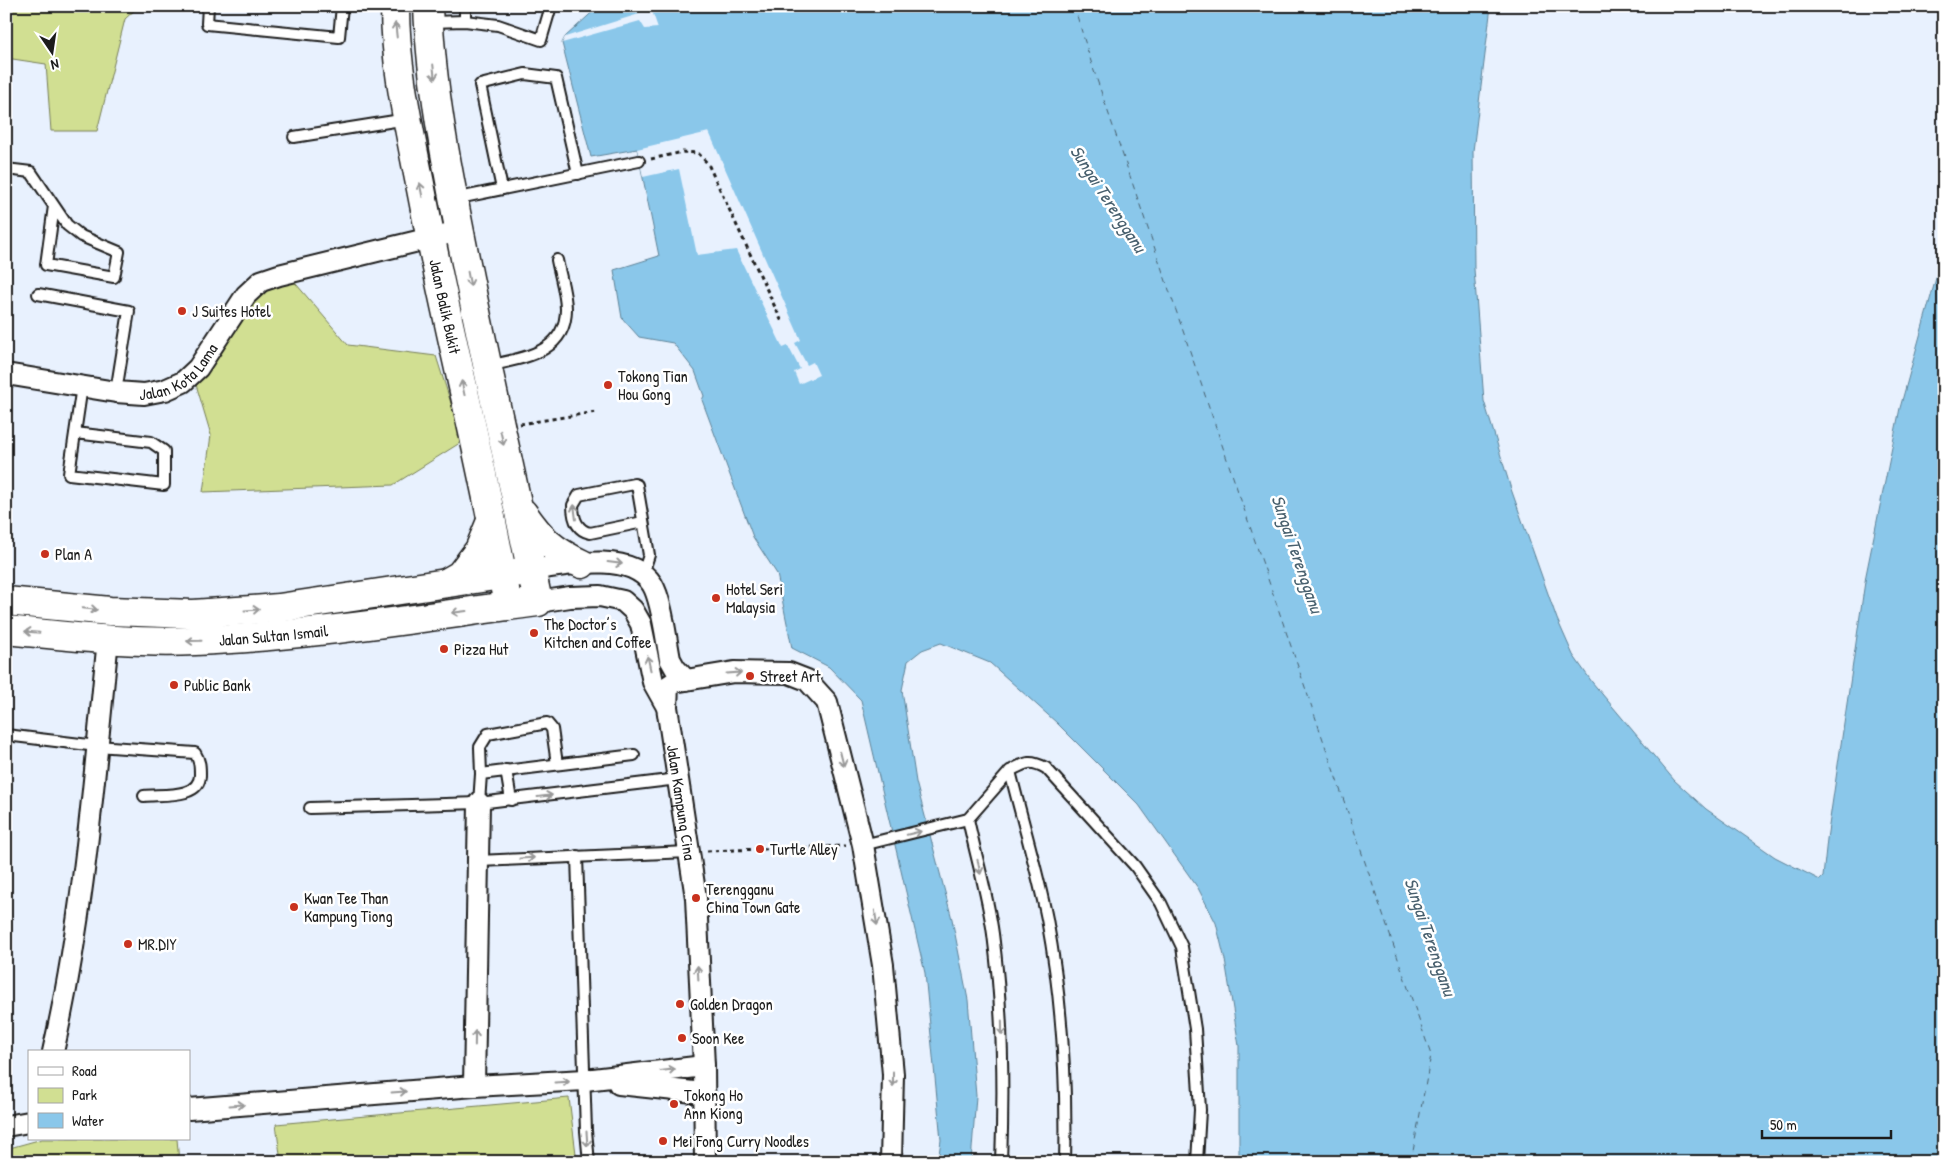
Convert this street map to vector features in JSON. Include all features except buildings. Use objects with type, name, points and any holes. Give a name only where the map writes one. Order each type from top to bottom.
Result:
[{"type":"main road","name":"Jalan Balik Bukit","points":[[394,6],[408,118],[430,238],[508,606]]},
{"type":"main road","name":"Jalan Balik Bukit","points":[[428,14],[438,114],[453,199],[538,602]]},
{"type":"main road","points":[[518,506],[546,543],[558,553],[582,564]]},
{"type":"main road","points":[[446,583],[460,576],[479,550],[491,521]]},
{"type":"main road","name":"Jalan Sultan Ismail","points":[[6,601],[110,611],[193,614],[279,608],[532,570]]},
{"type":"main road","name":"Jalan Sultan Ismail","points":[[6,630],[108,640],[194,641],[283,635],[538,602]]},
{"type":"street","name":"Jalan Kota Lama","points":[[6,374],[116,392],[144,394],[165,390],[182,382],[198,368],[246,295],[261,281],[460,231]]},
{"type":"street","points":[[532,570],[606,562],[628,565],[643,573],[653,585],[670,659],[686,680]]},
{"type":"street","name":"Jalan Kampung Cina","points":[[538,602],[570,597],[600,596],[623,600],[634,610],[641,624],[653,682],[666,707],[696,898],[704,1066],[705,1162]]},
{"type":"street","points":[[52,1050],[59,1023],[86,860],[108,640]]},
{"type":"street","points":[[666,707],[668,686],[674,682],[734,672],[789,673],[807,680],[827,702],[864,845],[884,964],[892,1065],[891,1162]]},
{"type":"street","points":[[474,1086],[479,803]]},
{"type":"street","points":[[59,1023],[62,1050]]},
{"type":"street","points":[[190,1109],[474,1086],[585,1080],[704,1066]]},
{"type":"street","points":[[585,1080],[703,1093]]},
{"type":"lane","points":[[208,6],[207,24],[339,37],[342,6]]},
{"type":"lane","points":[[465,6],[465,21]]},
{"type":"lane","points":[[428,14],[498,25],[541,40],[551,6]]},
{"type":"lane","points":[[502,189],[480,85],[525,74],[556,78],[578,174]]},
{"type":"lane","points":[[294,137],[408,118]]},
{"type":"lane","points":[[453,199],[639,161]]},
{"type":"lane","points":[[6,169],[31,172],[67,225],[81,236],[119,252],[114,277],[46,265],[54,206]]},
{"type":"lane","points":[[487,367],[534,355],[548,348],[559,335],[565,322],[566,307],[557,260]]},
{"type":"lane","points":[[38,294],[129,311],[116,392]]},
{"type":"lane","points":[[75,433],[151,442],[164,451],[164,485],[69,474],[75,433],[82,386]]},
{"type":"lane","points":[[643,573],[649,555],[644,522],[637,486],[634,484],[579,495],[573,505],[576,523],[584,532],[590,533],[644,522]]},
{"type":"lane","points":[[479,803],[480,747],[488,734],[547,723],[552,729],[557,764]]},
{"type":"lane","points":[[6,735],[97,746],[195,752],[200,761],[198,786],[190,792],[144,796]]},
{"type":"lane","points":[[481,774],[634,755]]},
{"type":"lane","points":[[864,845],[968,819],[1010,771],[1026,762],[1038,764],[1046,768],[1135,866],[1160,903],[1182,947],[1195,1029],[1200,1110],[1197,1162]]},
{"type":"lane","points":[[506,770],[511,800]]},
{"type":"lane","points":[[1010,771],[1047,918],[1061,1013],[1066,1117],[1064,1162]]},
{"type":"lane","points":[[310,808],[479,803],[678,779]]},
{"type":"lane","points":[[968,819],[993,933],[1000,1008],[1003,1114],[1001,1162]]},
{"type":"lane","points":[[478,861],[689,852]]},
{"type":"lane","points":[[577,856],[589,1162]]},
{"type":"path","points":[[639,161],[683,152],[698,153],[708,164],[782,322]]},
{"type":"path","points":[[500,428],[538,420],[596,412]]},
{"type":"path","points":[[689,852],[864,845]]},
{"type":"green space","points":[[6,6],[139,6],[125,19],[97,131],[51,131],[46,64],[6,58]]},
{"type":"green space","points":[[291,278],[348,345],[436,356],[463,441],[393,485],[203,492],[211,435],[195,381],[256,292]]},
{"type":"green space","points":[[569,1098],[577,1162],[281,1162],[276,1124]]},
{"type":"green space","points":[[38,1140],[177,1140],[179,1162],[6,1162],[6,1149]]},
{"type":"water","name":"Sungai Terengganu","points":[[599,6],[1491,6],[1473,151],[1474,269],[1484,401],[1511,489],[1557,619],[1573,655],[1592,682],[1674,780],[1706,809],[1775,857],[1820,880],[1823,877],[1866,575],[1900,408],[1944,249],[1944,1162],[1239,1162],[1239,1046],[1225,960],[1216,923],[1198,888],[1139,805],[1057,723],[990,663],[941,643],[922,650],[908,661],[902,690],[916,782],[952,919],[968,1000],[976,1096],[971,1162],[938,1162],[941,1140],[925,973],[861,700],[829,667],[792,648],[777,574],[753,537],[702,400],[704,396],[695,371],[673,343],[639,337],[622,318],[614,270],[659,256],[637,149],[591,157],[562,43],[565,37]]},
{"type":"pier","points":[[638,8],[651,8],[658,28],[645,29],[640,21],[562,43],[565,37],[639,14]]},
{"type":"pier","points":[[709,132],[801,340],[795,343],[807,365],[813,362],[819,375],[799,384],[794,372],[800,369],[788,346],[783,348],[736,250],[697,255],[679,169],[643,177],[637,149]]},
{"type":"ferry route","points":[[1074,6],[1093,68],[1431,1055],[1411,1162]]},
{"type":"place","name":"J Suites Hotel","points":[[182,311]]},
{"type":"place","name":"Tokong Tian Hou Gong","points":[[608,385]]},
{"type":"place","name":"Plan A","points":[[45,554]]},
{"type":"place","name":"Hotel Seri Malaysia","points":[[716,598]]},
{"type":"place","name":"The Doctor’s Kitchen and Coffee","points":[[534,633]]},
{"type":"place","name":"Pizza Hut","points":[[444,649]]},
{"type":"place","name":"Street Art","points":[[750,676]]},
{"type":"place","name":"Public Bank","points":[[174,685]]},
{"type":"place","name":"Turtle Alley","points":[[760,849]]},
{"type":"place","name":"Terengganu China Town Gate","points":[[696,898]]},
{"type":"place","name":"Kwan Tee Than Kampung Tiong","points":[[294,907]]},
{"type":"place","name":"MR.DIY","points":[[128,944]]},
{"type":"place","name":"Golden Dragon","points":[[680,1004]]},
{"type":"place","name":"Soon Kee","points":[[682,1038]]},
{"type":"place","name":"Tokong Ho Ann Kiong","points":[[674,1104]]},
{"type":"place","name":"Mei Fong Curry Noodles","points":[[663,1141]]}]
